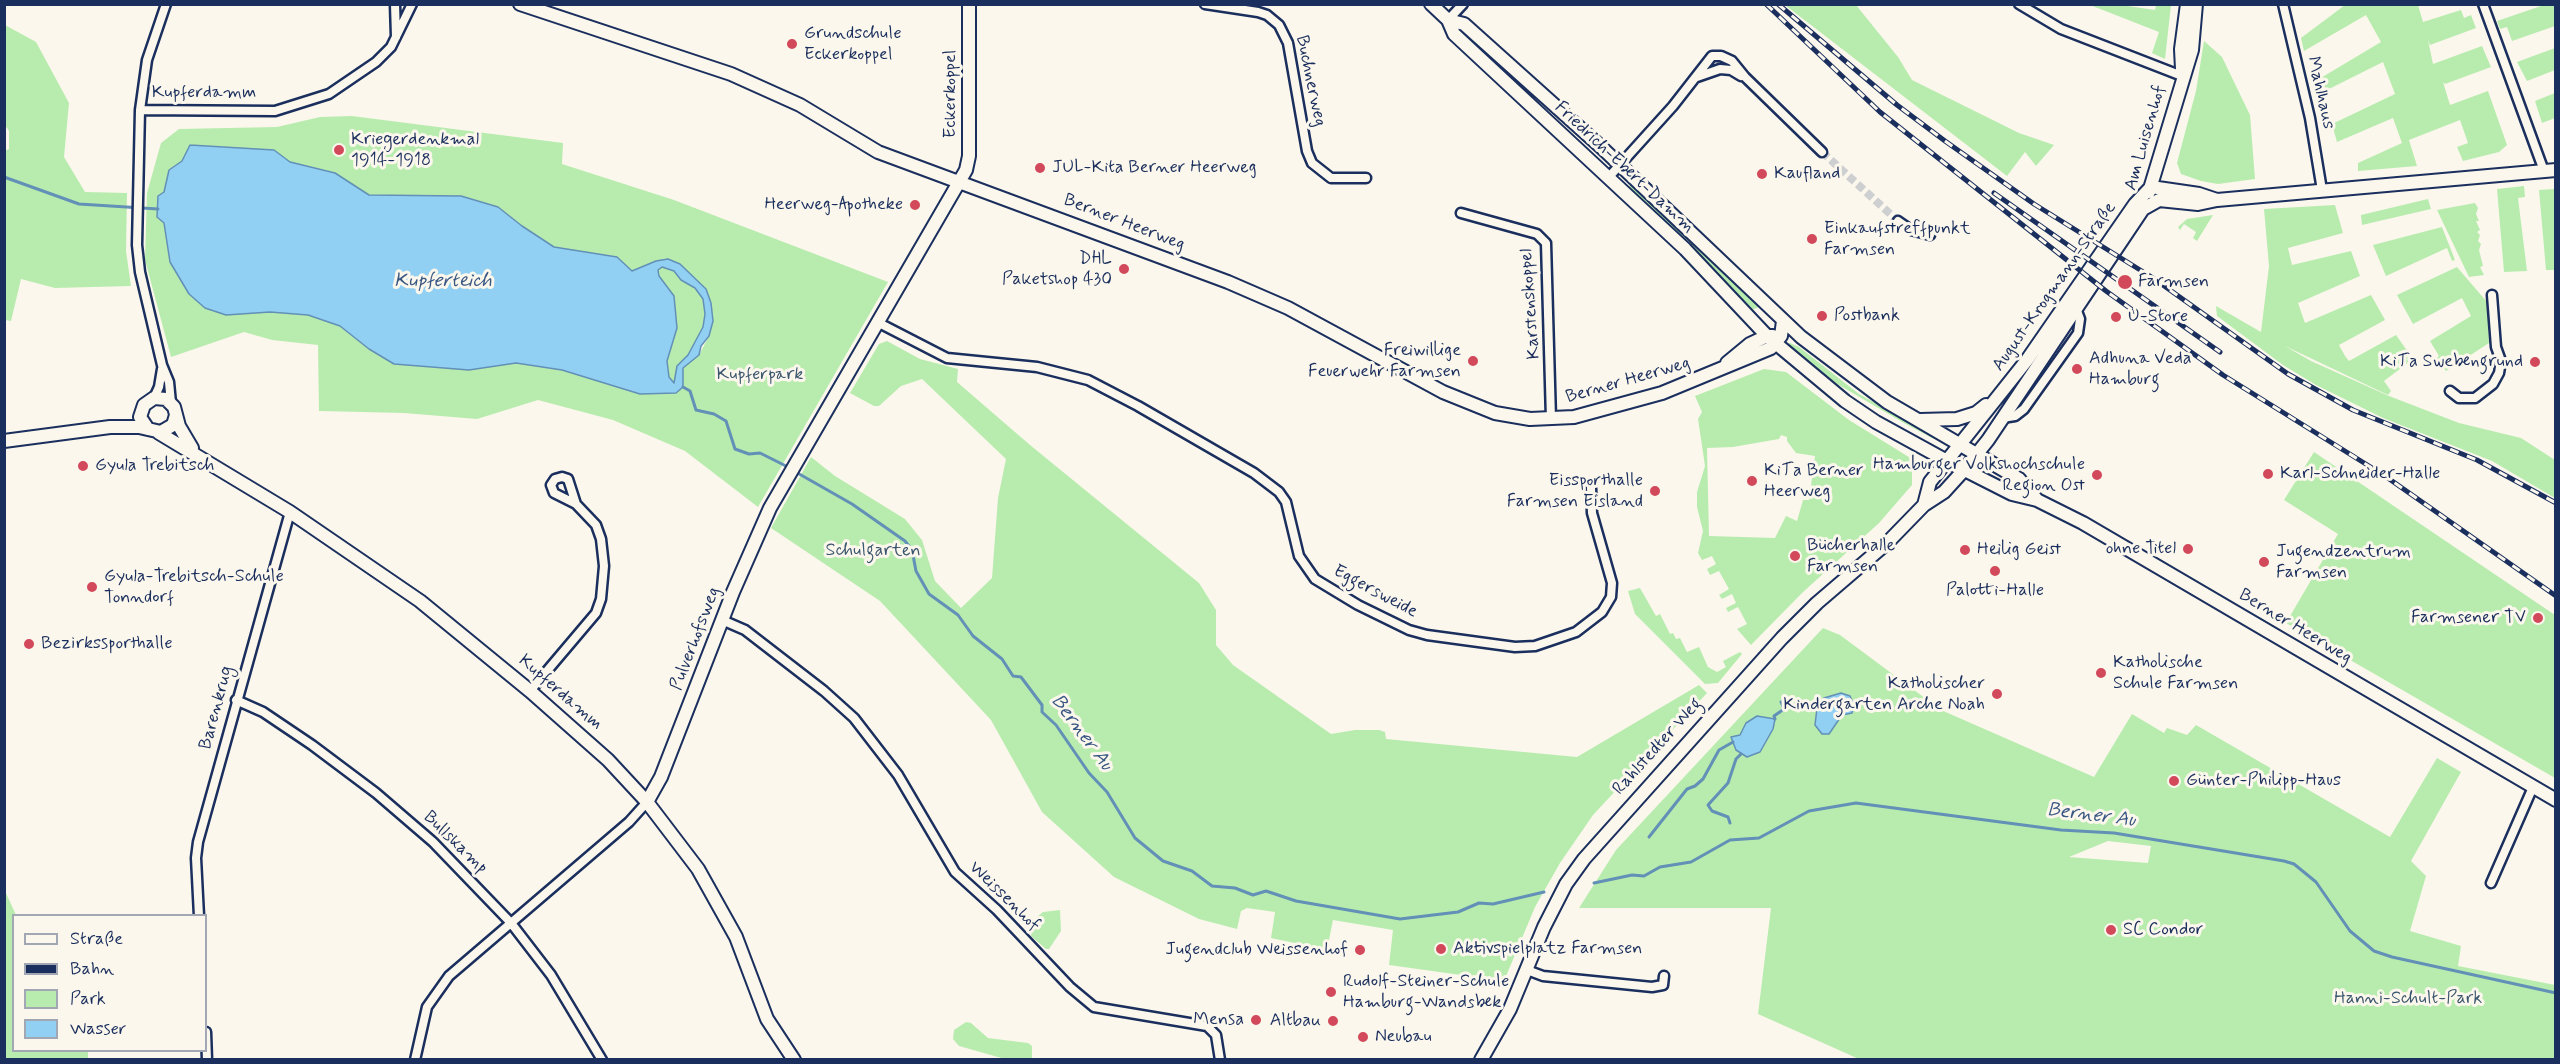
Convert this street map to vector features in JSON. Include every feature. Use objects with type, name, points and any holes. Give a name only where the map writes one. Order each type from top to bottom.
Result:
[{"type":"main road","name":"Berner Heerweg","points":[[520,4],[752,83],[800,105],[878,152],[1118,240],[1269,299],[1474,406],[1509,416],[1551,419],[1593,413],[1677,388],[1716,372],[1775,339],[1820,350]]},
{"type":"main road","name":"Eckerkoppel","points":[[960,182],[969,156],[969,4]]},
{"type":"main road","name":"Friedrich-Ebert-Damm","points":[[1431,4],[1448,20],[1454,34],[1685,249],[1775,339]]},
{"type":"main road","name":"Am Luisenhof","points":[[2182,76],[2181,49],[2187,4]]},
{"type":"main road","name":"Am Luisenhof","points":[[2143,209],[2156,187],[2159,165],[2182,76],[2192,50],[2196,4]]},
{"type":"main road","name":"Friedrich-Ebert-Damm","points":[[1448,20],[1464,24],[1620,166],[1783,321]]},
{"type":"main road","points":[[2156,187],[2162,200],[2198,204],[2217,200],[2322,190],[2550,171]]},
{"type":"main road","name":"Pulverhofsweg","points":[[647,802],[661,777],[757,535],[792,470],[960,182]]},
{"type":"main road","points":[[2156,187],[2217,200]]},
{"type":"main road","name":"August-Krogmann-Straße","points":[[1964,470],[2002,418],[2135,204],[2156,187]]},
{"type":"main road","name":"August-Krogmann-Straße","points":[[1947,461],[2070,308],[2143,209],[2153,202],[2162,200]]},
{"type":"main road","name":"Berner Heerweg","points":[[1783,321],[1878,396],[2019,479],[2037,500]]},
{"type":"main road","points":[[1775,339],[1783,321]]},
{"type":"main road","name":"Berner Heerweg","points":[[1775,339],[1820,381],[1876,422],[2012,494],[2037,500],[2083,523],[2556,800]]},
{"type":"main road","points":[[4,441],[110,427],[154,431],[171,428],[173,409],[162,398],[154,398],[131,418],[110,427]]},
{"type":"main road","points":[[1916,420],[1943,421],[1968,417],[1997,398]]},
{"type":"main road","name":"Kupferdamm","points":[[173,409],[182,434],[195,452]]},
{"type":"main road","points":[[141,410],[141,421],[154,431]]},
{"type":"main road","name":"Kupferdamm","points":[[154,431],[195,452],[290,512],[420,601],[530,691],[608,760],[647,802],[685,850],[711,891],[736,936],[767,1019],[794,1059]]},
{"type":"main road","name":"Rahlstedter Weg","points":[[1924,505],[1930,482],[1947,461]]},
{"type":"main road","name":"Rahlstedter Weg","points":[[1480,1059],[1510,1009],[1544,927],[1566,884],[1606,831],[1782,638],[1817,603],[1887,543],[1924,505],[1944,492],[1964,470]]},
{"type":"street","points":[[140,110],[151,45],[166,4]]},
{"type":"street","points":[[395,4],[396,40]]},
{"type":"street","name":"Kupferdamm","points":[[173,409],[169,381],[162,365],[140,272],[137,203],[140,110],[267,111],[287,109],[329,94],[376,62],[396,40],[412,4]]},
{"type":"street","name":"Buchnerweg","points":[[1205,4],[1258,12],[1267,15],[1279,26],[1288,43],[1307,151],[1312,163],[1331,178],[1366,178]]},
{"type":"street","points":[[1448,20],[1463,4]]},
{"type":"street","points":[[2019,4],[2061,29],[2182,76]]},
{"type":"street","name":"Mahlhaus","points":[[2283,4],[2315,142],[2322,190]]},
{"type":"street","points":[[2483,4],[2550,171]]},
{"type":"street","points":[[1608,178],[1696,78],[1709,57],[1721,56],[1732,61],[1744,77],[1822,152]]},
{"type":"street","points":[[1721,56],[1731,70],[1744,77]]},
{"type":"street","points":[[1696,78],[1711,70],[1731,70]]},
{"type":"street","name":"Karstenskoppel","points":[[1461,213],[1537,234],[1546,243],[1551,419]]},
{"type":"street","points":[[1898,221],[1911,230],[1930,235]]},
{"type":"street","points":[[2450,391],[2459,398],[2475,398],[2493,384],[2499,373],[2501,361],[2496,347],[2492,295]]},
{"type":"street","name":"Eggersweide","points":[[879,323],[947,358],[1038,367],[1088,380],[1138,406],[1254,473],[1279,492],[1286,502],[1302,564],[1315,579],[1358,605],[1409,630],[1427,635],[1515,646],[1535,645],[1576,632],[1602,612],[1611,597],[1612,583],[1592,513],[1591,488]]},
{"type":"street","name":"Kupferdamm","points":[[154,398],[159,387],[162,365]]},
{"type":"street","points":[[530,691],[596,613],[601,599],[604,586],[602,539],[596,525],[576,504]]},
{"type":"street","name":"Barenkrug","points":[[199,914],[197,851],[236,700],[290,512]]},
{"type":"street","name":"Weissenhof","points":[[722,620],[745,630],[824,691],[854,718],[898,775],[955,872],[998,910],[1070,987],[1094,1007],[1207,1026],[1216,1035],[1220,1059]]},
{"type":"street","name":"Bullskamp","points":[[236,700],[284,726],[376,793],[432,842],[511,923],[551,975],[602,1059]]},
{"type":"street","points":[[2491,883],[2533,787]]},
{"type":"street","name":"Pulverhofsweg","points":[[415,1059],[423,1018],[439,988],[629,822],[647,802]]},
{"type":"street","points":[[1527,970],[1543,976],[1652,987],[1663,985],[1664,976]]},
{"type":"green space","points":[[1785,5],[1856,5],[1898,57],[1912,80],[2019,133],[2054,145],[2036,166],[2025,152],[2007,176]]},
{"type":"green space","points":[[2090,5],[2121,5],[2155,10],[2156,5],[2171,5],[2165,59],[2152,53],[2159,32]]},
{"type":"green space","points":[[2345,5],[2418,5],[2423,22],[2461,10],[2464,18],[2471,15],[2476,28],[2430,45],[2428,40],[2433,64],[2482,46],[2491,67],[2445,84],[2443,82],[2450,105],[2488,91],[2507,145],[2499,152],[2463,161],[2457,147],[2468,143],[2460,120],[2409,140],[2417,166],[2358,171],[2358,163],[2402,143],[2393,118],[2337,142],[2332,124],[2395,94],[2383,62],[2317,95],[2314,82],[2381,42],[2366,15],[2304,51],[2301,38]]},
{"type":"green space","points":[[2544,5],[2555,5],[2555,26],[2512,41],[2507,27],[2500,29],[2497,21]]},
{"type":"green space","points":[[5,25],[36,42],[69,103],[64,157],[85,192],[127,193],[126,251],[131,286],[55,288],[21,279],[11,321],[5,320],[4,151],[9,149],[9,131],[5,125]]},
{"type":"green space","points":[[2204,41],[2222,57],[2250,115],[2255,179],[2218,184],[2181,174],[2177,163],[2196,91]]},
{"type":"green space","points":[[2555,48],[2555,70],[2527,81],[2517,62]]},
{"type":"green space","points":[[2555,93],[2555,118],[2542,123],[2535,101]]},
{"type":"green space","name":"Kupferpark","points":[[352,116],[563,143],[562,164],[674,200],[888,282],[758,507],[685,451],[613,420],[538,400],[477,419],[404,413],[319,411],[318,345],[272,340],[244,332],[171,357],[145,260],[147,193],[161,143],[179,129],[277,127],[320,117]],"holes":[[[190,145],[274,150],[290,162],[335,173],[369,195],[431,196],[498,207],[554,247],[617,257],[632,271],[656,261],[680,264],[706,289],[711,303],[713,321],[709,336],[699,355],[683,368],[683,380],[675,393],[640,394],[562,370],[516,363],[469,370],[369,349],[340,326],[308,315],[270,312],[170,262],[164,223],[157,217],[158,196],[164,192],[169,170],[182,161]]]},
{"type":"green space","points":[[1632,184],[1761,306],[1750,311],[1627,188]]},
{"type":"green space","points":[[2524,186],[2525,197],[2518,198],[2527,271],[2504,272],[2497,189]]},
{"type":"green space","points":[[2554,189],[2555,270],[2546,270],[2539,190]]},
{"type":"green space","points":[[2428,199],[2431,209],[2362,225],[2361,215]]},
{"type":"green space","points":[[2475,203],[2478,208],[2476,214],[2479,221],[2476,221],[2480,230],[2477,232],[2480,235],[2478,241],[2481,244],[2479,250],[2483,266],[2480,267],[2484,275],[2469,277],[2437,210]]},
{"type":"green space","points":[[2335,205],[2343,233],[2288,248],[2292,265],[2351,251],[2360,276],[2298,303],[2305,323],[2371,295],[2385,320],[2339,345],[2345,356],[2349,361],[2396,335],[2413,359],[2384,381],[2391,391],[2388,395],[2285,346],[2311,361],[2389,396],[2459,423],[2521,438],[2555,460],[2555,498],[2492,461],[2383,418],[2316,385],[2283,365],[2217,316],[2216,306],[2261,332],[2269,266],[2264,209]]},
{"type":"green space","points":[[2213,215],[2197,241],[2193,238],[2196,232],[2184,224],[2180,230],[2178,227],[2187,219]]},
{"type":"green space","points":[[2442,227],[2455,260],[2452,261],[2447,248],[2386,276],[2373,245]]},
{"type":"green space","points":[[662,267],[674,271],[681,280],[695,288],[703,299],[705,314],[703,327],[688,355],[677,366],[674,383],[669,378],[667,361],[677,328],[674,297],[659,276],[658,270]]},
{"type":"green space","points":[[2457,267],[2487,302],[2489,343],[2446,371],[2437,358],[2439,356],[2430,341],[2471,316],[2462,298],[2413,324],[2397,295]]},
{"type":"green space","name":"Schulgarten","points":[[887,341],[920,359],[958,369],[957,382],[1030,445],[1199,583],[1216,610],[1216,645],[1233,665],[1331,734],[1355,730],[1379,730],[1385,732],[1386,739],[1577,757],[1699,685],[1707,693],[1593,815],[1560,863],[1535,907],[1504,981],[1389,965],[1393,930],[1333,920],[1327,950],[1271,938],[1275,912],[1247,908],[1241,911],[1237,929],[1199,919],[1114,877],[1042,812],[991,720],[880,601],[771,528],[811,457],[835,476],[905,519],[922,540],[935,581],[961,608],[992,578],[998,498],[1006,459],[922,379],[901,386],[879,406],[874,406],[850,393],[879,344]]},
{"type":"green space","points":[[1790,343],[1799,347],[1859,394],[1936,437],[1934,439],[1904,423],[1815,371],[1783,344]]},
{"type":"green space","points":[[1764,369],[1786,372],[1849,420],[1912,459],[1912,485],[1879,523],[1802,593],[1751,645],[1737,629],[1747,624],[1738,607],[1728,612],[1726,608],[1736,603],[1732,594],[1722,599],[1719,595],[1729,589],[1719,571],[1710,575],[1707,569],[1716,564],[1712,556],[1702,560],[1698,553],[1703,531],[1697,507],[1697,492],[1705,466],[1698,419],[1702,412],[1695,396]],"holes":[[[1781,435],[1787,437],[1787,441],[1796,453],[1815,456],[1809,500],[1803,500],[1797,521],[1786,516],[1775,538],[1709,536],[1707,448],[1733,447],[1779,439]]]},
{"type":"green space","points":[[2314,452],[2555,615],[2555,778],[2286,623],[2338,534],[2284,500]]},
{"type":"green space","points":[[1640,588],[1656,616],[1660,614],[1670,634],[1673,633],[1676,639],[1680,638],[1687,652],[1699,647],[1708,667],[1717,672],[1726,667],[1723,661],[1740,652],[1742,654],[1718,683],[1705,684],[1635,614],[1628,591]]},
{"type":"green space","name":"Hanni-Schult-Park","points":[[1823,628],[1840,635],[1941,710],[2094,777],[2132,714],[2164,733],[2167,728],[2187,735],[2196,725],[2390,837],[2437,758],[2461,772],[2411,861],[2426,876],[2410,931],[2461,946],[2458,966],[2555,985],[2555,1059],[1859,1059],[1758,1014],[1771,908],[1579,908],[1616,850]],"holes":[[[2108,841],[2151,846],[2148,863],[2069,857]]]},
{"type":"green space","points":[[5,891],[16,914],[12,914],[12,1052],[88,1052],[88,1059],[5,1059]]},
{"type":"green space","points":[[1060,910],[1061,931],[1049,949],[1046,949],[1031,936],[1033,925],[1043,912]]},
{"type":"green space","points":[[966,1022],[971,1023],[988,1038],[1028,1043],[1032,1046],[1032,1058],[1005,1059],[959,1046],[953,1039],[954,1030]]},
{"type":"water","name":"Kupferteich","points":[[190,145],[274,150],[290,162],[335,173],[369,195],[461,196],[498,207],[554,247],[617,257],[632,271],[656,261],[668,259],[680,264],[706,289],[711,303],[713,321],[709,336],[701,346],[699,355],[683,368],[683,387],[676,393],[640,394],[562,370],[516,363],[469,370],[394,364],[369,349],[340,326],[308,315],[270,312],[226,315],[205,308],[189,294],[170,262],[164,223],[157,217],[158,196],[164,192],[169,170],[182,161]],"holes":[[[662,267],[674,271],[681,280],[695,288],[703,299],[705,314],[703,327],[688,355],[677,366],[674,383],[669,377],[667,361],[677,328],[674,296],[659,276],[658,270]]]},
{"type":"water","points":[[1841,693],[1850,696],[1854,705],[1852,713],[1842,715],[1829,734],[1822,734],[1815,725],[1817,708],[1824,698]]},
{"type":"water","points":[[1757,716],[1775,719],[1773,729],[1760,752],[1747,757],[1736,750],[1731,737],[1740,735],[1746,723]]},
{"type":"waterway","name":"Berner Au","points":[[4,177],[79,204],[158,209]]},
{"type":"waterway","name":"Berner Au","points":[[683,387],[690,391],[696,410],[714,414],[726,421],[735,449],[749,454],[760,453],[788,467]]},
{"type":"waterway","name":"Berner Au","points":[[794,471],[852,504],[905,541],[912,550],[916,571],[929,594],[958,615],[973,636],[1002,659],[1013,676],[1021,677],[1042,705],[1042,712],[1056,725],[1089,773],[1107,792],[1135,838],[1163,861],[1192,871],[1212,886],[1235,888],[1253,895],[1266,891],[1296,901],[1400,919],[1458,912],[1479,903],[1493,904],[1544,892]]},
{"type":"waterway","points":[[1775,719],[1774,716],[1784,709],[1781,702]]},
{"type":"waterway","points":[[1649,837],[1687,789],[1703,779],[1719,750],[1733,742]]},
{"type":"waterway","points":[[1730,823],[1728,817],[1712,811],[1708,805],[1728,783],[1736,759],[1741,754]]},
{"type":"waterway","name":"Berner Au","points":[[1594,883],[1632,875],[1644,876],[1660,867],[1691,862],[1730,840],[1759,838],[1809,811],[1856,803],[2061,830],[2114,833],[2284,861],[2294,864],[2316,882],[2350,931],[2374,951],[2556,993]]},
{"type":"tunnel","points":[[1822,152],[1898,221]]},
{"type":"railway","points":[[1766,4],[1880,112],[2106,291],[2223,375],[2385,476],[2556,596]]},
{"type":"railway","points":[[1778,4],[1897,105],[1945,141],[2034,204],[2153,278],[2288,374],[2353,410],[2477,460],[2556,503]]},
{"type":"railway","points":[[1994,193],[2220,352]]},
{"type":"place","name":"Grundschule Eckerkoppel","points":[[792,44]]},
{"type":"place","name":"Kriegerdenkmal 1914-1918","points":[[339,150]]},
{"type":"place","name":"JUL-Kita Berner Heerweg","points":[[1040,168]]},
{"type":"place","name":"Kaufland","points":[[1762,174]]},
{"type":"place","name":"Heerweg-Apotheke","points":[[915,205]]},
{"type":"place","name":"Einkaufstreffpunkt Farmsen","points":[[1812,239]]},
{"type":"place","name":"DHL Paketshop 430","points":[[1124,269]]},
{"type":"place","name":"Farmsen","points":[[2125,282]]},
{"type":"place","name":"Postbank","points":[[1822,316]]},
{"type":"place","name":"U-Store","points":[[2116,317]]},
{"type":"place","name":"Freiwillige Feuerwehr Farmsen","points":[[1473,361]]},
{"type":"place","name":"KiTa Swebengrund","points":[[2535,362]]},
{"type":"place","name":"Adhuna Veda Hamburg","points":[[2077,369]]},
{"type":"place","name":"Gyula Trebitsch","points":[[83,466]]},
{"type":"place","name":"Karl-Schneider-Halle","points":[[2268,474]]},
{"type":"place","name":"Hamburger Volkshochschule Region Ost","points":[[2097,475]]},
{"type":"place","name":"KiTa Berner Heerweg","points":[[1752,481]]},
{"type":"place","name":"Eissporthalle Farmsen Eisland","points":[[1655,491]]},
{"type":"place","name":"ohne Titel","points":[[2188,549]]},
{"type":"place","name":"Heilig Geist","points":[[1965,550]]},
{"type":"place","name":"Bücherhalle Farmsen","points":[[1795,556]]},
{"type":"place","name":"Jugendzentrum Farmsen","points":[[2264,562]]},
{"type":"place","name":"Palotti-Halle","points":[[1995,571]]},
{"type":"place","name":"Gyula-Trebitsch-Schule Tonndorf","points":[[92,587]]},
{"type":"place","name":"Farmsener TV","points":[[2538,618]]},
{"type":"place","name":"Bezirkssporthalle","points":[[29,644]]},
{"type":"place","name":"Katholische Schule Farmsen","points":[[2101,673]]},
{"type":"place","name":"Katholischer Kindergarten Arche Noah","points":[[1997,694]]},
{"type":"place","name":"Günter-Philipp-Haus","points":[[2174,781]]},
{"type":"place","name":"SC Condor","points":[[2111,930]]},
{"type":"place","name":"Aktivspielplatz Farmsen","points":[[1441,949]]},
{"type":"place","name":"Jugendclub Weissenhof","points":[[1360,950]]},
{"type":"place","name":"Rudolf-Steiner-Schule Hamburg-Wandsbek","points":[[1331,992]]},
{"type":"place","name":"Mensa","points":[[1256,1020]]},
{"type":"place","name":"Altbau","points":[[1333,1021]]},
{"type":"place","name":"Neubau","points":[[1363,1037]]}]
